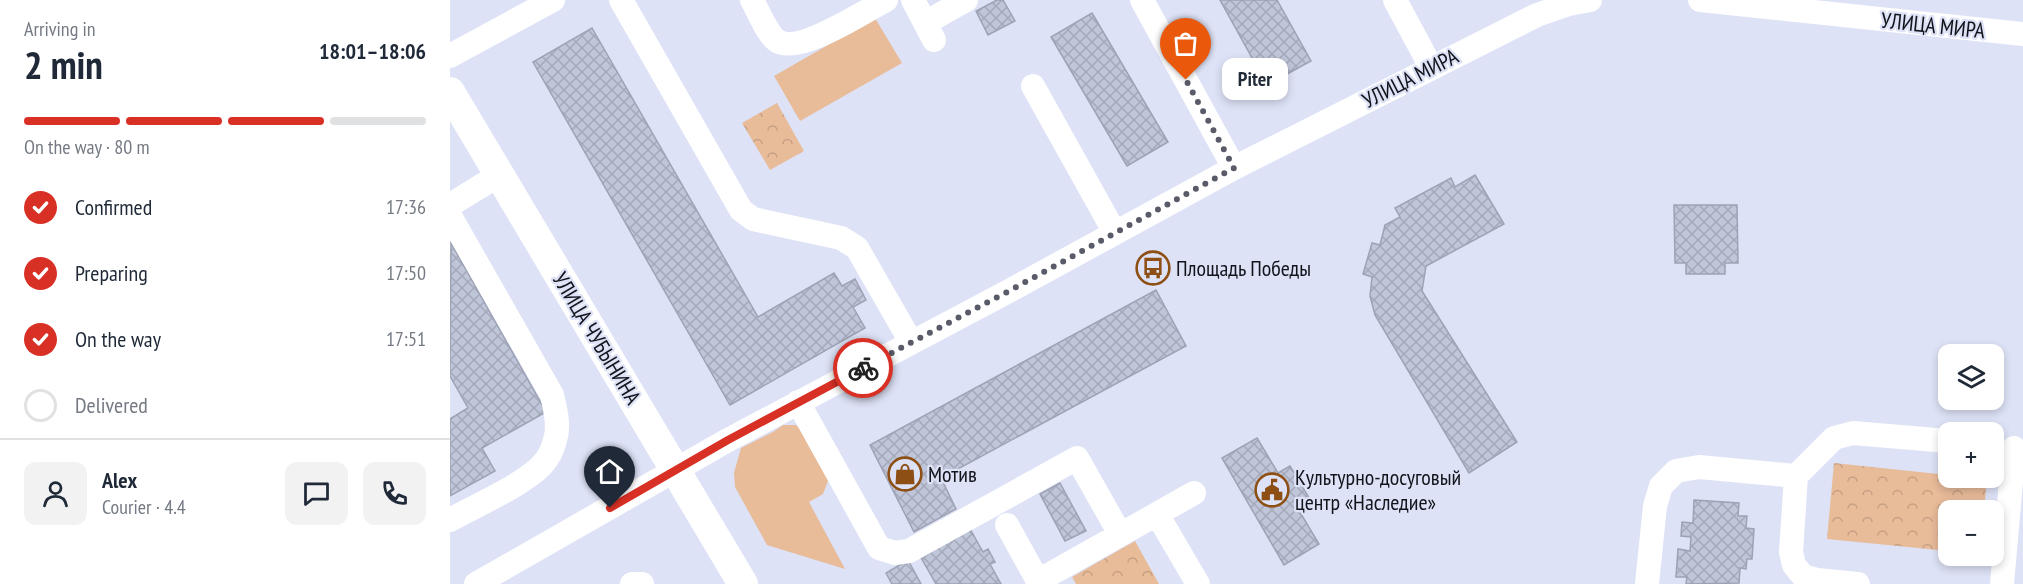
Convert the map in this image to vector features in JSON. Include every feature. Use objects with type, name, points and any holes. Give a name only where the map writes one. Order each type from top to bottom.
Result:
[{"type":"main road","name":"УЛИЦА ЧУБЫНИНА","points":[[450,92],[743,584]]},
{"type":"street","points":[[450,56],[553,0]]},
{"type":"street","points":[[476,584],[676,470],[910,342],[857,248],[842,238],[753,219],[741,210],[621,0]]},
{"type":"street","points":[[752,0],[774,40],[784,45],[795,45],[811,40],[886,0]]},
{"type":"street","points":[[913,0],[930,32],[966,0]]},
{"type":"street","points":[[1142,0],[1234,168]]},
{"type":"street","points":[[1395,0],[1431,67]]},
{"type":"street","name":"УЛИЦА МИРА","points":[[910,342],[1009,291],[1234,168],[1431,67],[1537,15],[1569,4],[1590,0]]},
{"type":"street","name":"УЛИЦА МИРА","points":[[1700,0],[1751,3],[2023,34]]},
{"type":"street","points":[[1033,86],[1115,233]]},
{"type":"street","points":[[450,205],[499,175]]},
{"type":"street","points":[[450,216],[552,394],[556,414],[556,435],[551,451],[542,465],[522,481],[450,520]]},
{"type":"street","points":[[798,402],[879,548],[895,553],[909,551],[1077,458],[1120,534]]},
{"type":"street","points":[[1858,584],[1817,580],[1803,576],[1794,565],[1791,552],[1796,476],[1834,438],[1853,433],[1938,440]]},
{"type":"street","points":[[2002,584],[2010,447]]},
{"type":"street","points":[[1647,584],[1654,506],[1661,486],[1676,471],[1699,467],[1796,476]]},
{"type":"street","points":[[1007,525],[1039,582],[1194,493]]},
{"type":"street","points":[[1157,514],[1198,584]]},
{"type":"street","points":[[632,584],[642,584]]},
{"type":"green space","points":[[875,18],[902,63],[800,121],[774,76]]},
{"type":"green space","points":[[777,103],[804,151],[770,170],[742,123]]},
{"type":"green space","points":[[783,425],[796,425],[812,439],[825,468],[828,481],[823,494],[809,502],[845,569],[767,545],[735,487],[734,473],[741,448]]},
{"type":"green space","points":[[1834,463],[1938,474],[1938,488],[1986,488],[1985,500],[1938,500],[1938,550],[1827,539]]},
{"type":"green space","points":[[1135,541],[1159,584],[1076,584],[1072,577]]},
{"type":"building","points":[[997,0],[1003,0],[1015,21],[988,35],[976,11]]},
{"type":"building","points":[[1220,0],[1277,0],[1311,61],[1267,85]]},
{"type":"building","points":[[1092,13],[1168,142],[1127,166],[1051,37]]},
{"type":"building","points":[[592,28],[758,317],[834,273],[842,286],[855,279],[866,300],[853,307],[865,328],[730,405],[533,62]]},
{"type":"building","points":[[1475,175],[1504,224],[1426,266],[1422,291],[1517,442],[1469,473],[1375,315],[1370,296],[1372,277],[1363,274],[1372,243],[1380,245],[1385,225],[1400,217],[1395,208],[1451,178],[1455,187]]},
{"type":"building","points":[[1674,205],[1737,205],[1738,263],[1725,263],[1725,274],[1686,274],[1686,263],[1675,263]]},
{"type":"building","points":[[451,243],[546,412],[482,448],[495,471],[450,496],[450,419],[468,408],[450,376]]},
{"type":"building","points":[[1156,290],[1186,346],[941,478],[956,509],[914,532],[870,445]]},
{"type":"building","name":"Культурно-досуговый центр «Наследие»","points":[[1257,438],[1278,473],[1290,466],[1314,506],[1301,514],[1319,544],[1284,565],[1222,458]]},
{"type":"building","points":[[1060,483],[1086,531],[1065,541],[1040,494]]},
{"type":"building","points":[[1694,500],[1739,503],[1738,516],[1747,516],[1746,528],[1754,529],[1752,559],[1747,559],[1746,569],[1740,568],[1739,583],[1686,584],[1687,577],[1676,577],[1678,549],[1690,551],[1691,537],[1681,536],[1682,522],[1693,523]]},
{"type":"building","points":[[969,527],[983,552],[988,549],[995,562],[990,564],[1001,584],[936,584],[919,554]]},
{"type":"building","points":[[908,560],[921,584],[892,584],[886,573]]},
{"type":"way so far","points":[[863,368],[1234,168],[1186,80]]},
{"type":"place","name":"Piter","points":[[1186,80]]},
{"type":"place","name":"Площадь Победы","points":[[1153,268]]},
{"type":"place","name":"Мотив","points":[[905,474]]},
{"type":"place","name":"Культурно-досуговый центр «Наследие»","points":[[1272,490]]},
{"type":"route","points":[[610,508],[728,440],[863,368]]}]
